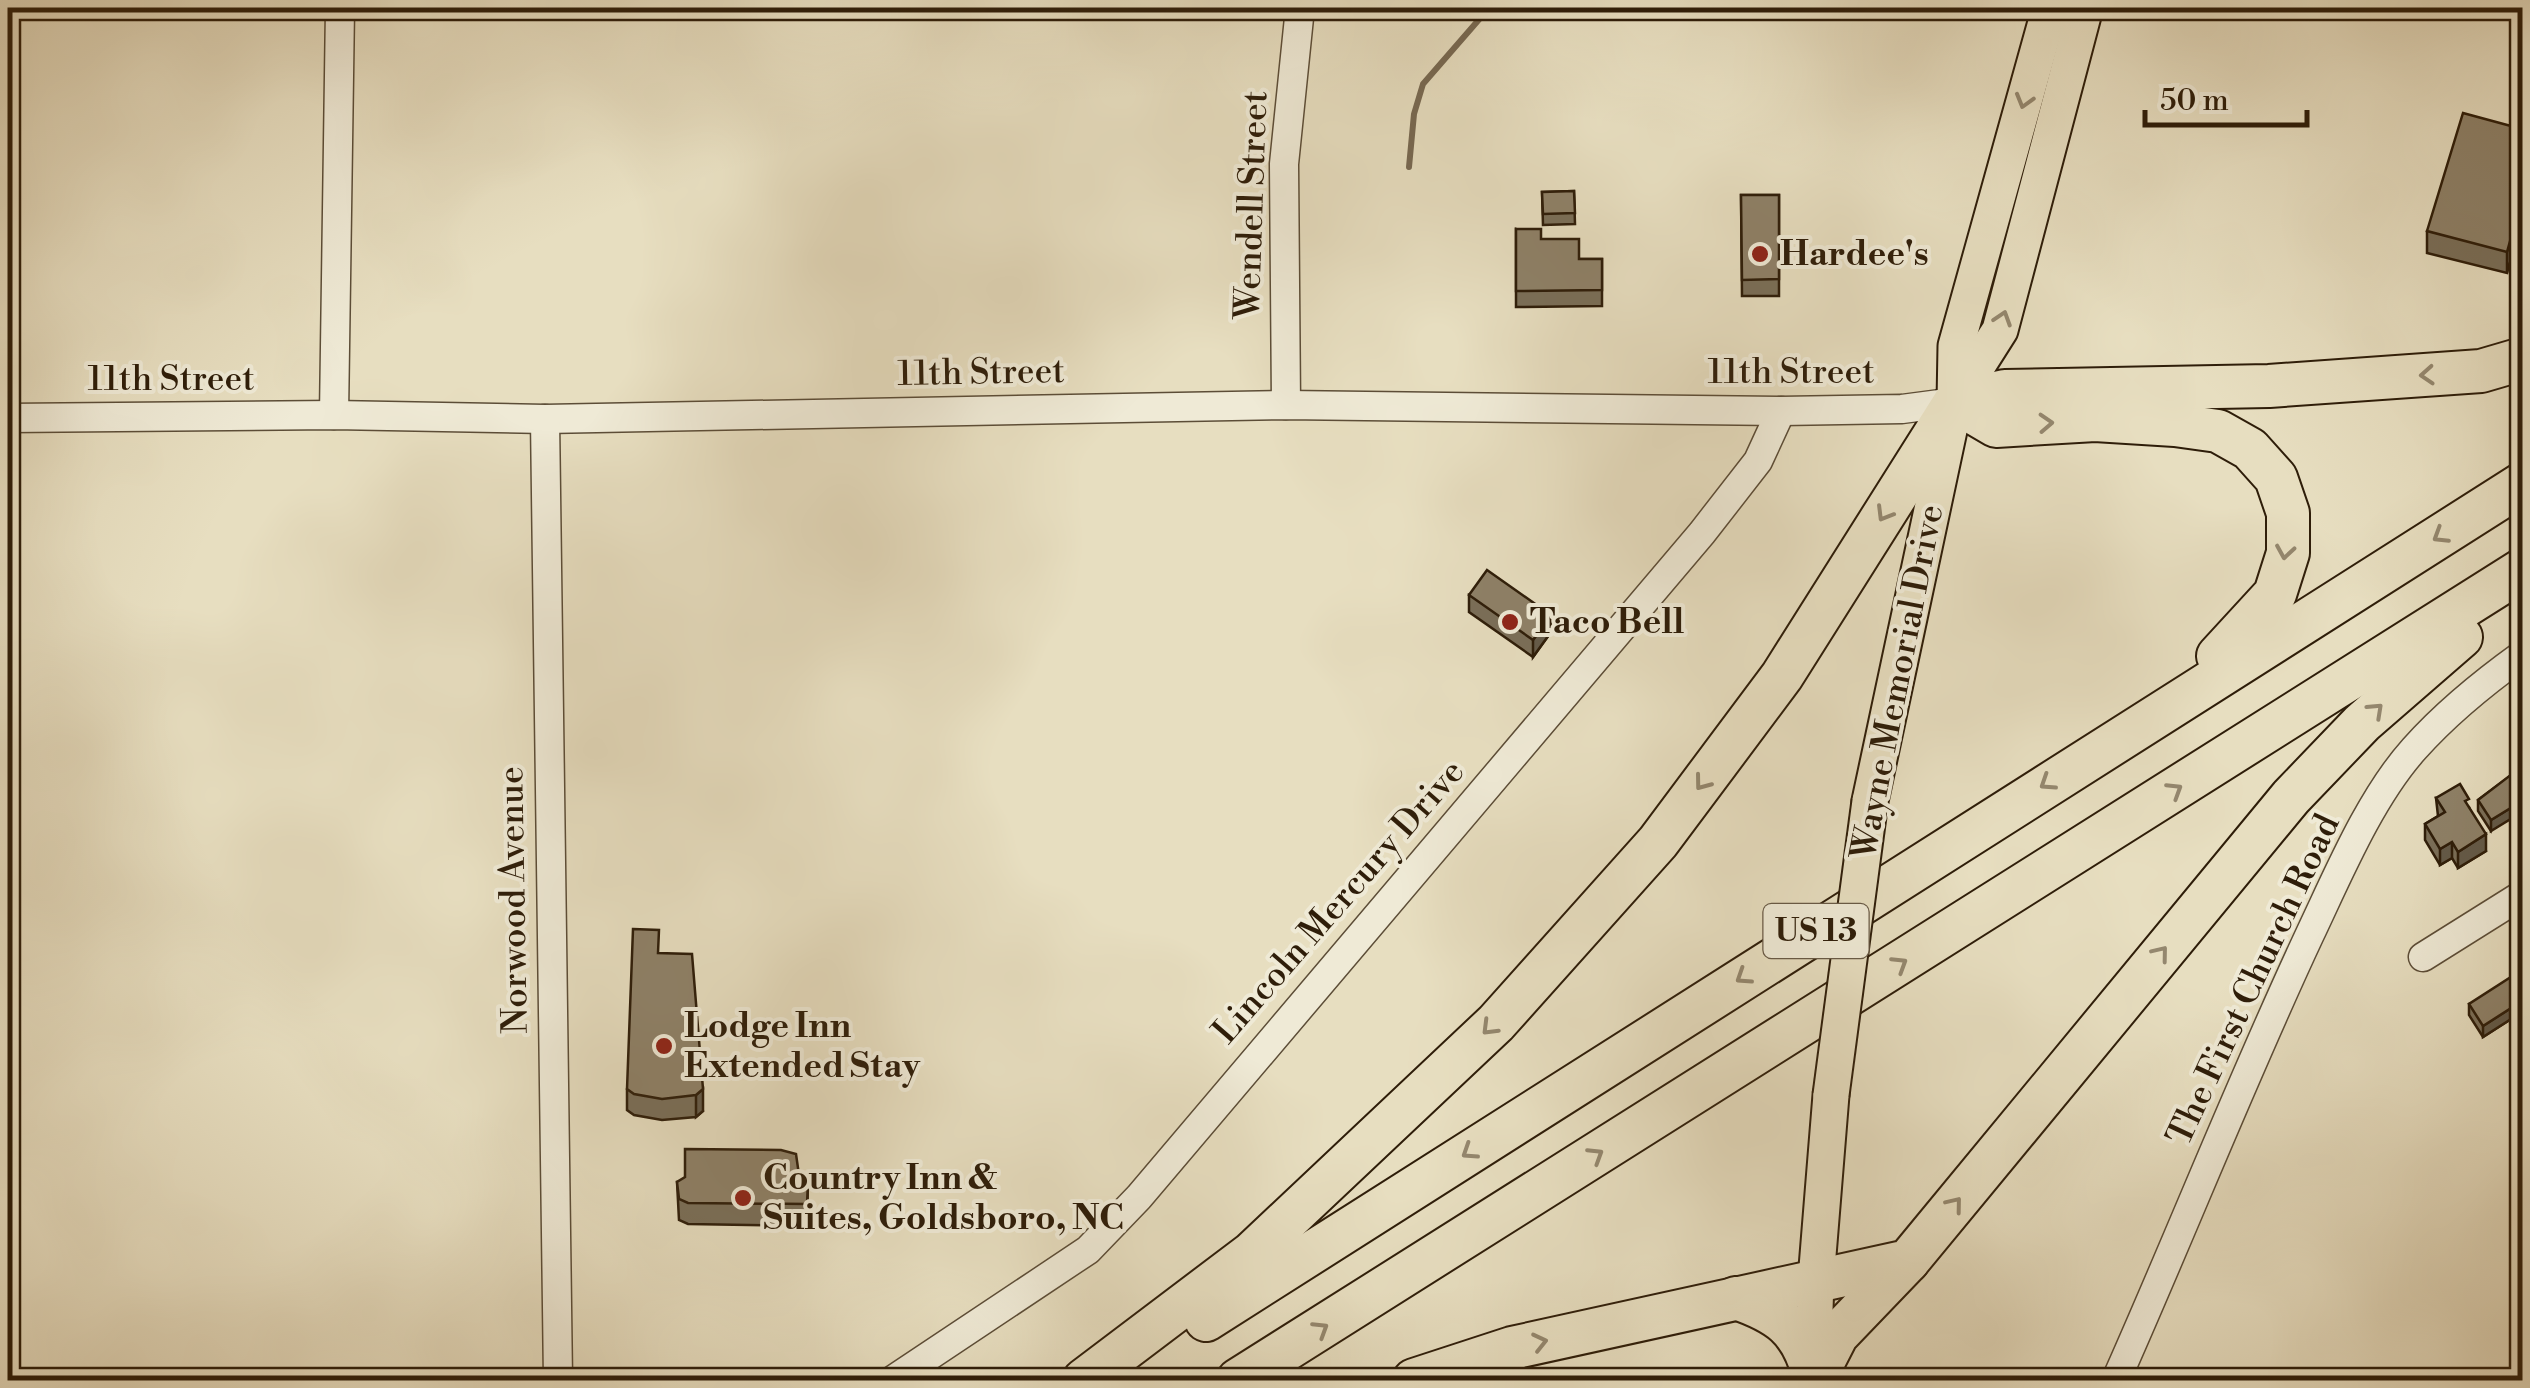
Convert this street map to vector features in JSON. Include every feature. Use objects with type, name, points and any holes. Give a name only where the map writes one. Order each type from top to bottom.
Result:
[{"type":"highway","points":[[1084,1380],[1252,1253],[1496,1023],[1658,842],[1782,676],[1955,402],[2006,391],[2269,386],[2481,371],[2522,360]]},
{"type":"highway","points":[[1955,402],[1996,426],[2095,420],[2175,424],[2218,431],[2250,449],[2276,478],[2288,513],[2288,553],[2275,594],[2210,664],[2090,756]]},
{"type":"highway","name":"US 13","points":[[1110,1380],[2522,484]]},
{"type":"highway","name":"US 13","points":[[1238,1380],[2522,570]]},
{"type":"highway","points":[[1813,1378],[1837,1334],[1908,1261],[2291,797],[2426,664],[2522,588]]},
{"type":"highway","points":[[1414,1380],[1512,1348],[1908,1261]]},
{"type":"highway","points":[[1736,1298],[1766,1308],[1787,1323],[1808,1352],[1813,1378]]},
{"type":"main road","name":"Wayne Memorial Drive","points":[[1813,1378],[1816,1280],[1831,1095],[1870,801],[1955,402],[1956,346],[2050,8]]},
{"type":"main road","name":"Wayne Memorial Drive","points":[[1955,402],[2000,330],[2084,8]]},
{"type":"street","points":[[334,416],[340,8]]},
{"type":"street","name":"Wendell Street","points":[[1286,405],[1284,164],[1300,8]]},
{"type":"street","name":"11th Street","points":[[8,418],[545,419],[1286,405],[1781,411],[1902,409],[1955,402]]},
{"type":"street","name":"Lincoln Mercury Drive","points":[[893,1380],[1088,1250],[1138,1197],[1702,534],[1758,461],[1781,411]]},
{"type":"street","name":"Norwood Avenue","points":[[545,419],[558,1380]]},
{"type":"street","name":"The First Church Road","points":[[2116,1380],[2181,1236],[2270,1019],[2357,835],[2412,752],[2475,688],[2522,655]]},
{"type":"street","points":[[2424,957],[2522,895]]},
{"type":"building","points":[[2463,113],[2522,129],[2522,198],[2507,252],[2427,231]]},
{"type":"building","points":[[1574,191],[1575,213],[1543,214],[1542,192]]},
{"type":"building","name":"Hardee's","points":[[1741,195],[1779,195],[1779,279],[1742,280]]},
{"type":"building","points":[[1516,229],[1541,229],[1541,239],[1579,239],[1579,259],[1602,259],[1602,290],[1516,291]]},
{"type":"building","points":[[1487,570],[1551,615],[1533,640],[1469,595]]},
{"type":"building","points":[[2520,761],[2522,801],[2491,820],[2478,800],[2516,771],[2513,766]]},
{"type":"building","points":[[2460,784],[2469,799],[2465,801],[2486,834],[2458,852],[2452,842],[2440,849],[2425,824],[2445,812],[2436,798]]},
{"type":"building","name":"Lodge Inn Extended Stay","points":[[633,929],[659,930],[658,953],[692,954],[703,1089],[696,1095],[662,1099],[627,1089]]},
{"type":"building","points":[[2514,975],[2522,987],[2522,1001],[2483,1026],[2469,1004]]},
{"type":"building","points":[[685,1149],[781,1150],[796,1154],[799,1175],[808,1181],[807,1204],[688,1203],[679,1199],[677,1182],[685,1177]]},
{"type":"waterway","points":[[1409,167],[1414,114],[1423,84],[1489,8]]},
{"type":"place","name":"Hardee's","points":[[1760,254]]},
{"type":"place","name":"Taco Bell","points":[[1510,622]]},
{"type":"place","name":"Lodge Inn Extended Stay","points":[[664,1046]]},
{"type":"place","name":"Country Inn & Suites, Goldsboro, NC","points":[[743,1198]]}]
